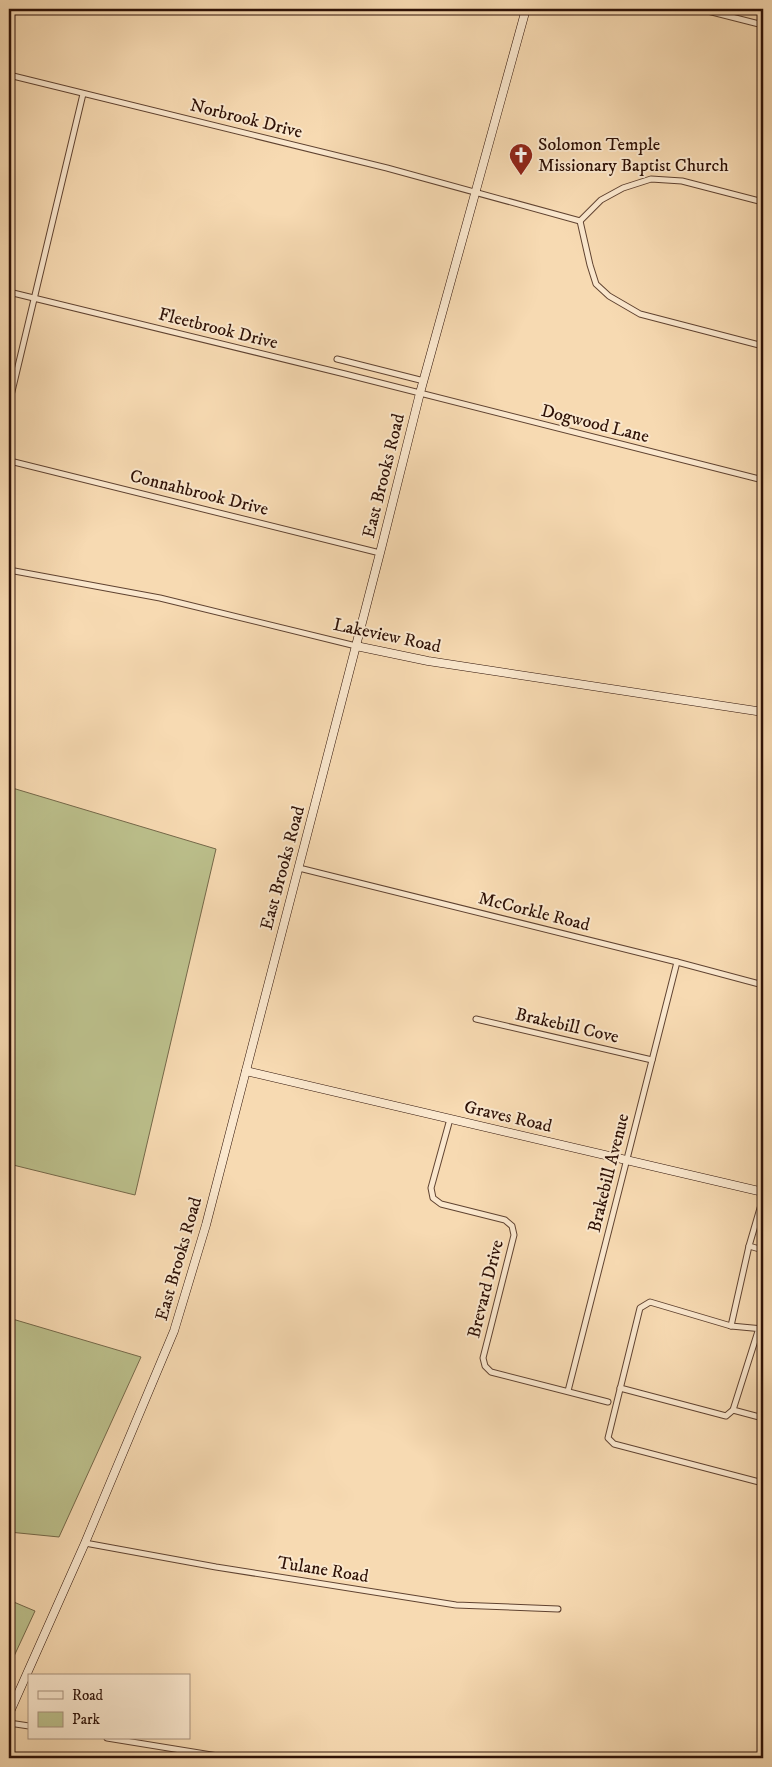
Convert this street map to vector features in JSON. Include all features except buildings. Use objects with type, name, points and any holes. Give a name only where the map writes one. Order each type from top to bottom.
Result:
[{"type":"main road","name":"East Brooks Road","points":[[9,1714],[85,1543],[174,1331],[206,1225],[420,393],[526,9]]},
{"type":"main road","name":"Lakeview Road","points":[[356,646],[428,661],[763,712]]},
{"type":"main road","name":"Graves Road","points":[[246,1071],[763,1192]]},
{"type":"street","points":[[700,9],[763,25]]},
{"type":"street","name":"Norbrook Drive","points":[[9,76],[387,168],[580,222]]},
{"type":"street","points":[[9,404],[84,94]]},
{"type":"street","points":[[763,202],[682,181],[651,179],[623,188],[601,200],[580,222],[596,284],[609,296],[640,314],[763,346]]},
{"type":"street","name":"Fleetbrook Drive","points":[[9,292],[420,393]]},
{"type":"street","points":[[337,359],[424,381]]},
{"type":"street","points":[[397,388],[400,375]]},
{"type":"street","name":"Dogwood Lane","points":[[420,393],[763,480]]},
{"type":"street","name":"Connahbrook Drive","points":[[10,460],[380,553]]},
{"type":"street","name":"Lakeview Road","points":[[9,570],[160,598],[356,646]]},
{"type":"street","name":"McCorkle Road","points":[[298,868],[763,985]]},
{"type":"street","name":"Brakebill Avenue","points":[[568,1391],[677,962]]},
{"type":"street","name":"Brakebill Cove","points":[[476,1019],[652,1060]]},
{"type":"street","name":"Brevard Drive","points":[[450,1119],[431,1188],[433,1198],[441,1204],[505,1220],[512,1226],[514,1235],[484,1358],[485,1366],[491,1372],[608,1402]]},
{"type":"street","points":[[731,1326],[749,1246],[763,1198]]},
{"type":"street","points":[[749,1246],[763,1250]]},
{"type":"street","points":[[620,1388],[726,1416],[733,1410],[761,1328],[731,1326],[650,1302],[640,1308],[620,1388],[608,1438],[614,1444],[763,1483]]},
{"type":"street","points":[[733,1410],[763,1418]]},
{"type":"street","name":"Tulane Road","points":[[85,1543],[216,1567],[456,1605],[558,1609]]},
{"type":"street","points":[[9,1723],[28,1726]]},
{"type":"street","points":[[119,1740],[230,1758]]},
{"type":"green space","points":[[9,787],[216,849],[135,1195],[9,1164]]},
{"type":"green space","points":[[9,1318],[141,1357],[59,1537],[9,1532]]},
{"type":"green space","points":[[9,1600],[35,1611],[9,1667]]},
{"type":"place","name":"Solomon Temple Missionary Baptist Church","points":[[521,176]]}]
